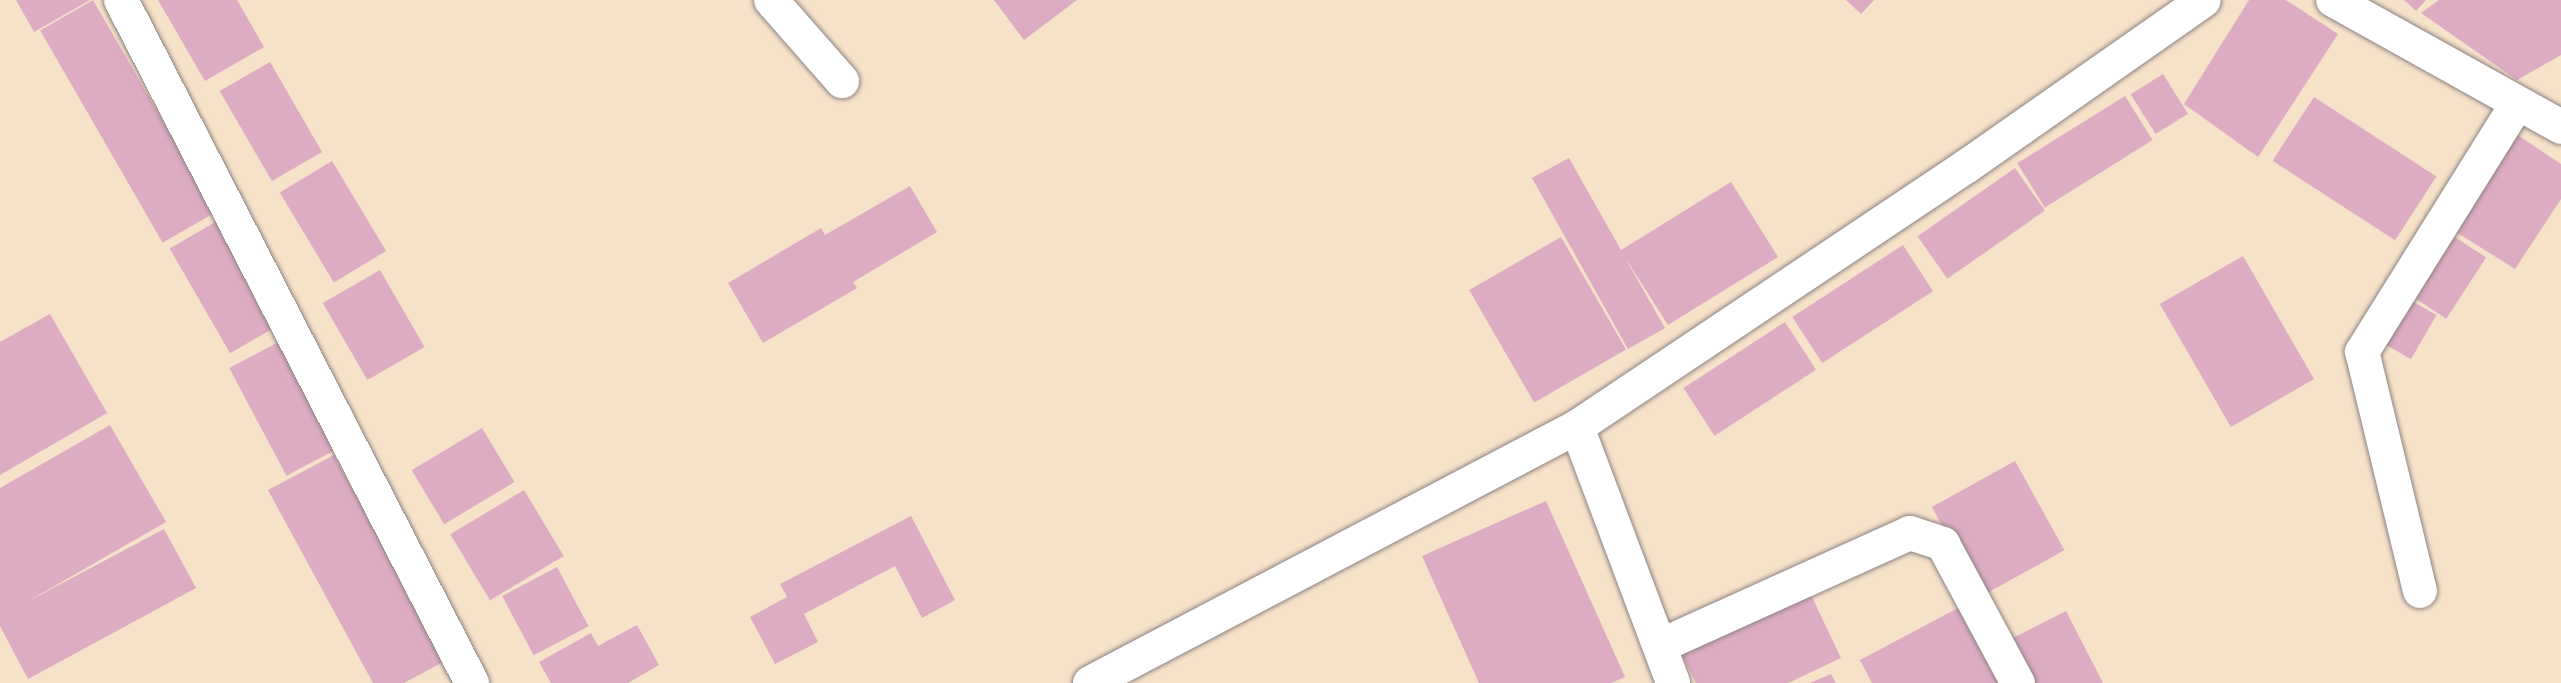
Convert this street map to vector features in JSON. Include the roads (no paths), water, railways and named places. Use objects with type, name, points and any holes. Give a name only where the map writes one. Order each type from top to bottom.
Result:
[{"type":"street","points":[[121,0],[472,683]]},
{"type":"street","points":[[771,0],[842,81]]},
{"type":"street","points":[[1090,683],[1140,671],[1577,427],[1967,166],[2204,0]]},
{"type":"street","points":[[2333,0],[2561,127]]},
{"type":"street","points":[[2420,591],[2362,352],[2517,104]]},
{"type":"street","points":[[1577,427],[1662,645],[1673,683]]},
{"type":"street","points":[[1662,645],[1910,533],[1943,544],[2018,683]]}]
